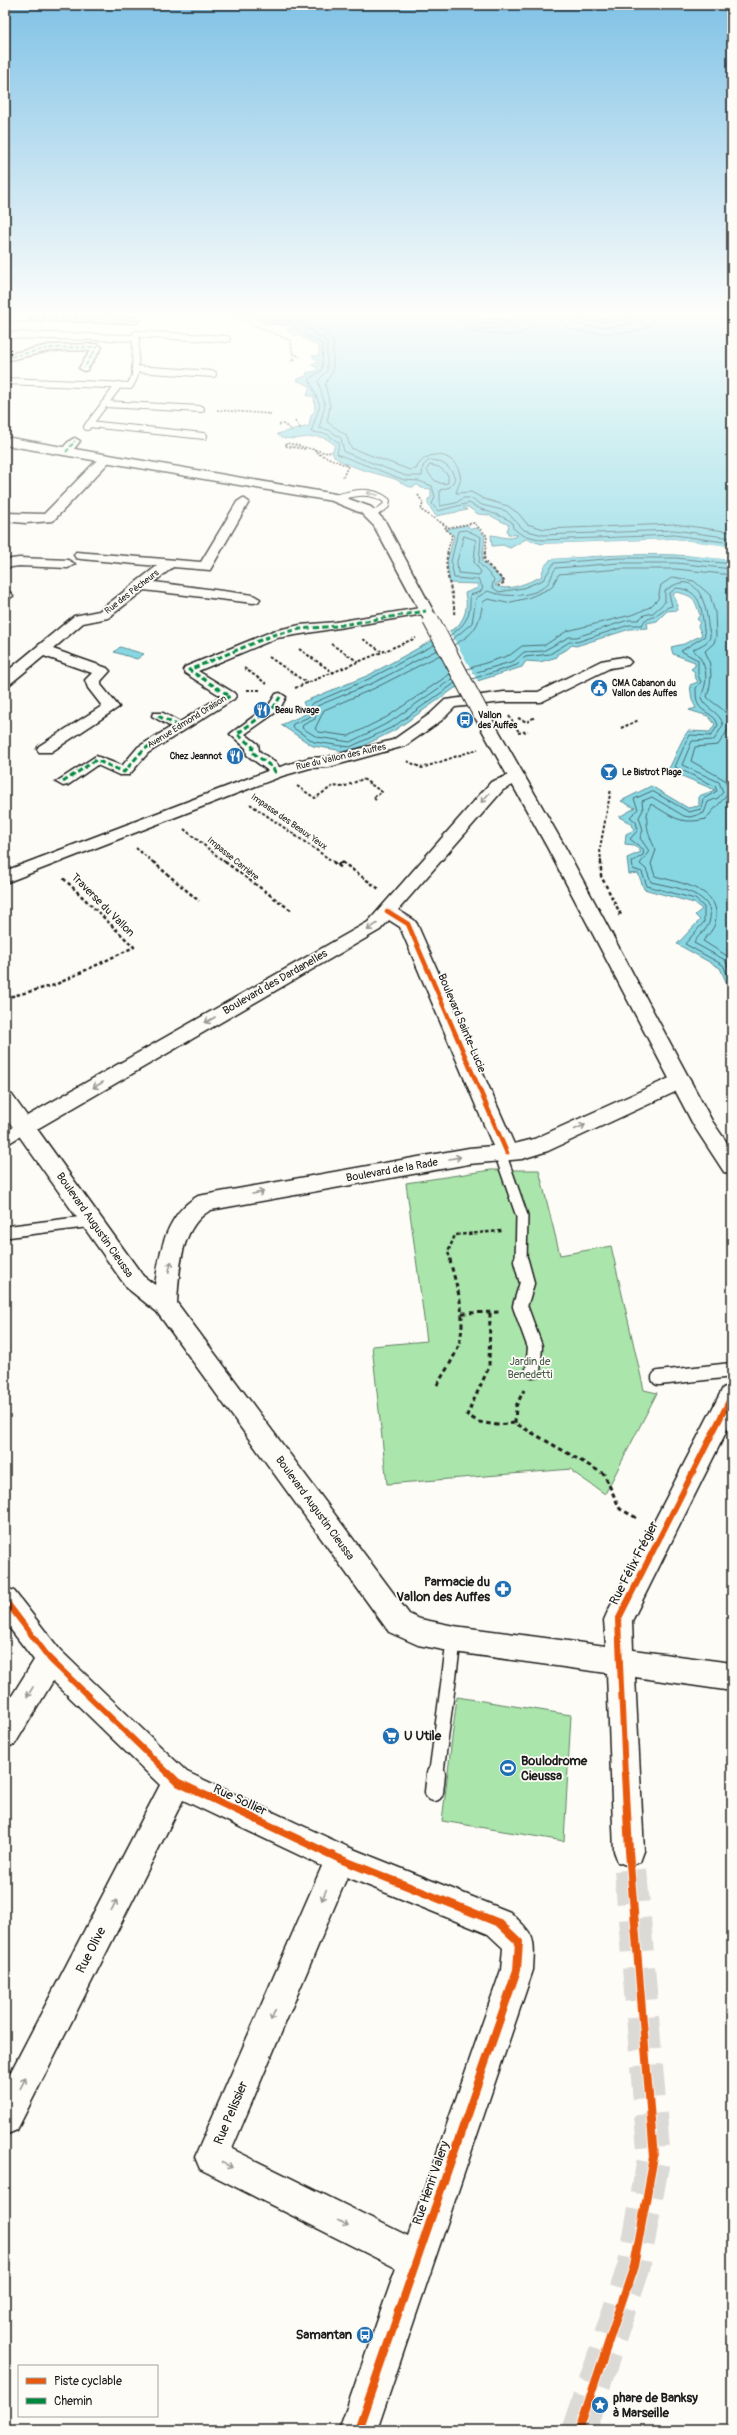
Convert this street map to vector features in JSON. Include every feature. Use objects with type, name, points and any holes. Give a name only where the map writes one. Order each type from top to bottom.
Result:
[{"type":"street","points":[[5,441],[335,498],[357,505],[372,515],[385,532],[480,712],[517,777],[704,1126],[732,1166]]},
{"type":"street","points":[[66,452],[75,441]]},
{"type":"street","points":[[5,516],[25,519],[48,518],[104,459]]},
{"type":"street","name":"Rue des Pêcheurs","points":[[5,681],[79,619],[103,615],[170,563],[205,567],[243,502]]},
{"type":"street","points":[[81,554],[170,563]]},
{"type":"street","points":[[5,564],[19,562],[68,564]]},
{"type":"street","points":[[141,586],[253,599]]},
{"type":"street","name":"Avenue Edmond Oraison","points":[[63,782],[96,760],[124,772],[143,750],[230,696],[190,670],[273,635],[300,629],[429,616]]},
{"type":"street","points":[[42,650],[102,671],[93,680],[94,686],[96,692],[109,701],[112,707],[45,749]]},
{"type":"street","name":"Rue du Vallon des Auffes","points":[[5,877],[276,773],[309,763],[329,762],[399,743],[436,718],[450,703],[504,697],[541,697],[606,664],[623,662]]},
{"type":"street","points":[[276,773],[272,767],[252,752],[253,747],[237,734],[274,707],[280,695]]},
{"type":"street","points":[[158,716],[181,727]]},
{"type":"street","name":"Boulevard des Dardanelles","points":[[26,1126],[374,926],[496,786],[517,777]]},
{"type":"street","name":"Boulevard Sainte-Lucie","points":[[392,906],[408,924],[503,1153]]},
{"type":"street","name":"Boulevard de la Rade","points":[[165,1305],[166,1280],[184,1222],[190,1212],[206,1202],[469,1156],[522,1151],[541,1145],[681,1081]]},
{"type":"street","points":[[5,1100],[26,1126]]},
{"type":"street","name":"Boulevard Augustin Cieussa","points":[[26,1126],[135,1282],[165,1305],[399,1623],[418,1632],[454,1639],[732,1677]]},
{"type":"street","name":"Rue Félix Frégier","points":[[629,1851],[618,1620],[662,1532],[729,1410]]},
{"type":"street","name":"Rue Sollier","points":[[5,1600],[50,1659],[177,1782],[340,1859],[499,1923],[519,1942]]},
{"type":"street","points":[[5,1734],[50,1659]]},
{"type":"street","name":"Rue Olive","points":[[5,2118],[177,1782]]},
{"type":"street","name":"Rue Pelissier","points":[[340,1859],[212,2157],[416,2259]]},
{"type":"street","name":"Rue Henri Valery","points":[[358,2430],[517,1970],[519,1942]]},
{"type":"lane","points":[[95,426],[204,436]]},
{"type":"lane","points":[[335,498],[354,493],[369,493],[379,496],[387,502],[386,506],[372,515]]},
{"type":"lane","points":[[5,1139],[26,1126]]},
{"type":"lane","points":[[503,1153],[504,1169],[518,1202],[522,1216],[520,1227],[520,1257],[527,1283],[520,1308],[535,1347],[534,1371]]},
{"type":"lane","points":[[5,1232],[92,1221]]},
{"type":"lane","points":[[658,1378],[732,1370]]},
{"type":"lane","points":[[434,1792],[454,1639]]},
{"type":"path","points":[[285,426],[292,430]]},
{"type":"path","points":[[305,449],[285,446],[287,443],[314,448],[328,453],[332,452]]},
{"type":"path","points":[[314,448],[319,454],[348,466]]},
{"type":"path","points":[[418,495],[423,503],[421,510],[449,528]]},
{"type":"path","points":[[452,620],[456,613],[455,603],[445,562],[452,536],[445,528],[474,523],[487,536],[484,561],[505,582],[498,586]]},
{"type":"path","points":[[224,692],[238,684],[249,691],[258,690],[280,695],[423,635]]},
{"type":"path","points":[[362,639],[382,651]]},
{"type":"path","points":[[324,640],[357,662]]},
{"type":"path","points":[[298,649],[334,673]]},
{"type":"path","points":[[265,654],[308,684]]},
{"type":"path","points":[[240,665],[280,695]]},
{"type":"path","points":[[622,728],[639,720]]},
{"type":"path","points":[[519,732],[528,731]]},
{"type":"path","points":[[402,758],[422,768],[477,750]]},
{"type":"path","points":[[308,793],[315,798],[333,786],[340,785],[343,787],[363,780],[382,792],[373,798],[376,800]]},
{"type":"path","points":[[611,789],[600,848],[601,876],[621,915]]},
{"type":"path","points":[[157,865],[199,900]]},
{"type":"path","points":[[437,1385],[458,1346],[462,1313],[448,1252],[455,1236],[471,1232],[492,1234],[520,1227]]},
{"type":"path","points":[[462,1313],[490,1313],[520,1308]]},
{"type":"path","points":[[490,1313],[489,1366],[466,1415],[479,1422],[497,1425],[515,1423],[604,1474],[620,1508],[662,1532]]},
{"type":"path","points":[[515,1423],[516,1406],[534,1371]]},
{"type":"green space","name":"Jardin de Benedetti","points":[[491,1170],[539,1170],[560,1255],[611,1246],[644,1390],[657,1393],[605,1494],[573,1472],[572,1469],[387,1484],[372,1346],[427,1341],[406,1183]]},
{"type":"green space","name":"Boulodrome Cieussa","points":[[457,1697],[571,1715],[564,1841],[442,1821]]},
{"type":"water","points":[[309,426],[732,426],[732,547],[674,539],[542,544],[526,539],[510,548],[503,545],[492,546],[491,535],[512,538],[518,535],[508,534],[507,531],[509,525],[489,515],[478,514],[468,507],[463,507],[467,510],[436,516],[428,504],[428,499],[431,498],[431,489],[421,488],[418,485],[413,487],[408,486],[395,479],[342,462],[332,453],[335,445],[328,440],[319,437],[287,439],[277,434]]},
{"type":"water","points":[[467,525],[471,529],[477,528],[485,536],[482,561],[503,581],[495,585],[506,588],[518,586],[541,577],[544,567],[551,559],[619,555],[687,555],[732,560],[732,995],[720,968],[677,944],[700,920],[695,915],[702,909],[694,903],[644,889],[638,873],[629,874],[627,858],[641,852],[634,845],[625,844],[626,834],[634,830],[632,824],[619,817],[635,808],[621,801],[651,786],[688,808],[699,806],[699,796],[715,790],[668,770],[682,740],[688,731],[710,732],[715,724],[708,716],[689,710],[696,708],[692,700],[690,685],[698,682],[694,675],[695,672],[691,669],[695,666],[695,662],[673,654],[671,647],[684,644],[702,635],[698,626],[700,622],[697,619],[700,615],[695,602],[688,595],[677,592],[673,594],[678,606],[677,610],[667,611],[657,621],[647,623],[648,628],[630,629],[576,646],[572,645],[566,650],[557,654],[557,657],[540,662],[526,661],[522,667],[455,688],[395,730],[351,752],[313,746],[281,725],[308,713],[303,702],[369,675],[457,627],[466,611],[465,593],[478,588],[478,584],[450,583],[447,562],[454,536],[447,529]]},
{"type":"water","points":[[120,647],[144,654],[137,659],[114,652]]},
{"type":"pier","points":[[674,539],[721,545],[732,547],[732,549],[674,541],[543,546],[542,544]]},
{"type":"pier","points":[[619,552],[677,552],[732,558],[732,560],[676,554],[619,554],[551,559],[550,557]]},
{"type":"pier","points":[[448,629],[479,683],[458,689],[432,639]]},
{"type":"tunnel","points":[[579,2430],[634,2266],[654,2157],[629,1851]]},
{"type":"marked path","points":[[66,452],[75,441]]},
{"type":"marked path","points":[[63,782],[96,760],[124,772],[143,750],[230,696],[189,670],[273,635],[300,629],[336,626],[426,611]]},
{"type":"marked path","points":[[276,773],[272,767],[252,752],[253,747],[237,734],[274,707],[280,697]]},
{"type":"marked path","points":[[158,716],[181,727]]},
{"type":"cycle path","points":[[387,911],[408,924],[507,1153]]},
{"type":"cycle path","points":[[579,2430],[634,2266],[654,2157],[629,1851],[618,1620],[732,1395]]},
{"type":"cycle path","points":[[5,1600],[50,1659],[177,1782],[340,1859],[499,1923],[519,1942],[517,1970],[358,2430]]},
{"type":"place","name":"CMA Cabanon du Vallon des Auffes","points":[[599,688]]},
{"type":"place","name":"Beau Rivage","points":[[262,710]]},
{"type":"place","name":"Vallon des Auffes","points":[[465,720]]},
{"type":"place","name":"Chez Jeannot","points":[[235,756]]},
{"type":"place","name":"Le Bistrot Plage","points":[[609,772]]},
{"type":"place","name":"Parmacie du Vallon des Auffes","points":[[503,1589]]},
{"type":"place","name":"U Utile","points":[[391,1736]]},
{"type":"place","name":"Boulodrome Cieussa","points":[[508,1768]]},
{"type":"place","name":"Samantan","points":[[365,2335]]},
{"type":"place","name":"phare de Banksy à Marseille","points":[[600,2405]]}]
